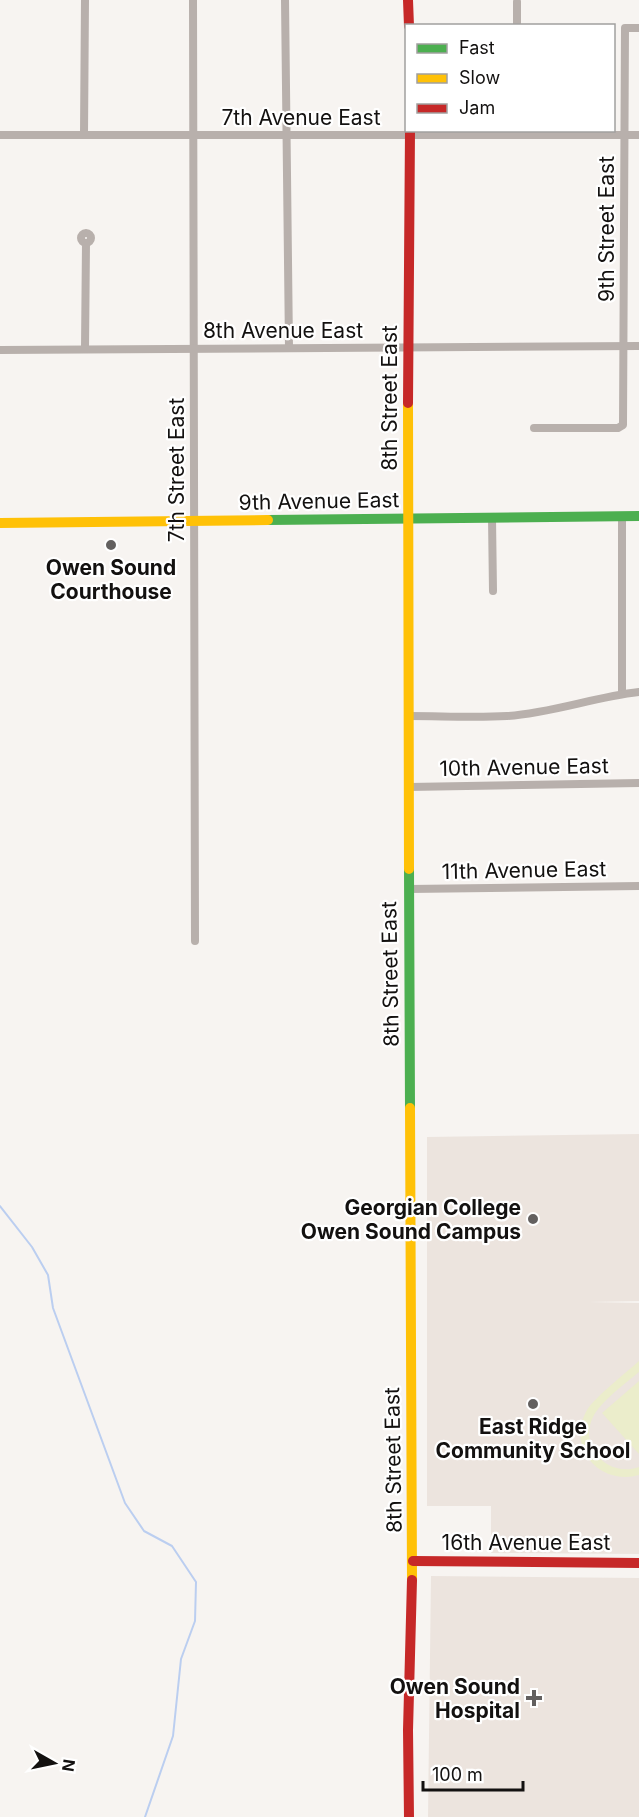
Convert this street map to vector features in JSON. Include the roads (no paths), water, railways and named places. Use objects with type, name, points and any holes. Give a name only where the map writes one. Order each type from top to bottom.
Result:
[{"type":"main road","points":[[408,0],[409,24]]},
{"type":"main road","name":"8th Street East","points":[[409,1817],[408,1730],[413,1561],[408,519],[410,132]]},
{"type":"main road","name":"9th Avenue East","points":[[0,523],[639,516]]},
{"type":"main road","name":"16th Avenue East","points":[[413,1561],[639,1563]]},
{"type":"street","points":[[84,135],[85,0]]},
{"type":"street","name":"7th Street East","points":[[193,0],[195,941]]},
{"type":"street","points":[[285,0],[289,348]]},
{"type":"street","points":[[517,2],[517,24]]},
{"type":"street","name":"9th Street East","points":[[534,428],[618,428],[623,425],[625,28],[639,28]]},
{"type":"street","name":"7th Avenue East","points":[[0,135],[287,135],[410,132],[639,135]]},
{"type":"street","points":[[85,349],[86,243]]},
{"type":"street","name":"8th Avenue East","points":[[0,350],[639,346]]},
{"type":"street","points":[[622,516],[622,694]]},
{"type":"street","points":[[492,518],[493,591]]},
{"type":"street","points":[[410,716],[507,716],[639,692]]},
{"type":"street","name":"10th Avenue East","points":[[409,787],[639,783]]},
{"type":"street","name":"11th Avenue East","points":[[409,889],[639,886]]},
{"type":"waterway","points":[[0,1206],[32,1247],[48,1275],[53,1308],[125,1503],[144,1531],[172,1546],[196,1582],[195,1621],[181,1659],[173,1736],[145,1817]]},
{"type":"place","name":"Owen Sound Courthouse","points":[[111,545]]},
{"type":"place","name":"Georgian College Owen Sound Campus","points":[[533,1219]]},
{"type":"place","name":"East Ridge Community School","points":[[533,1404]]},
{"type":"place","name":"Owen Sound Hospital","points":[[534,1698]]}]
